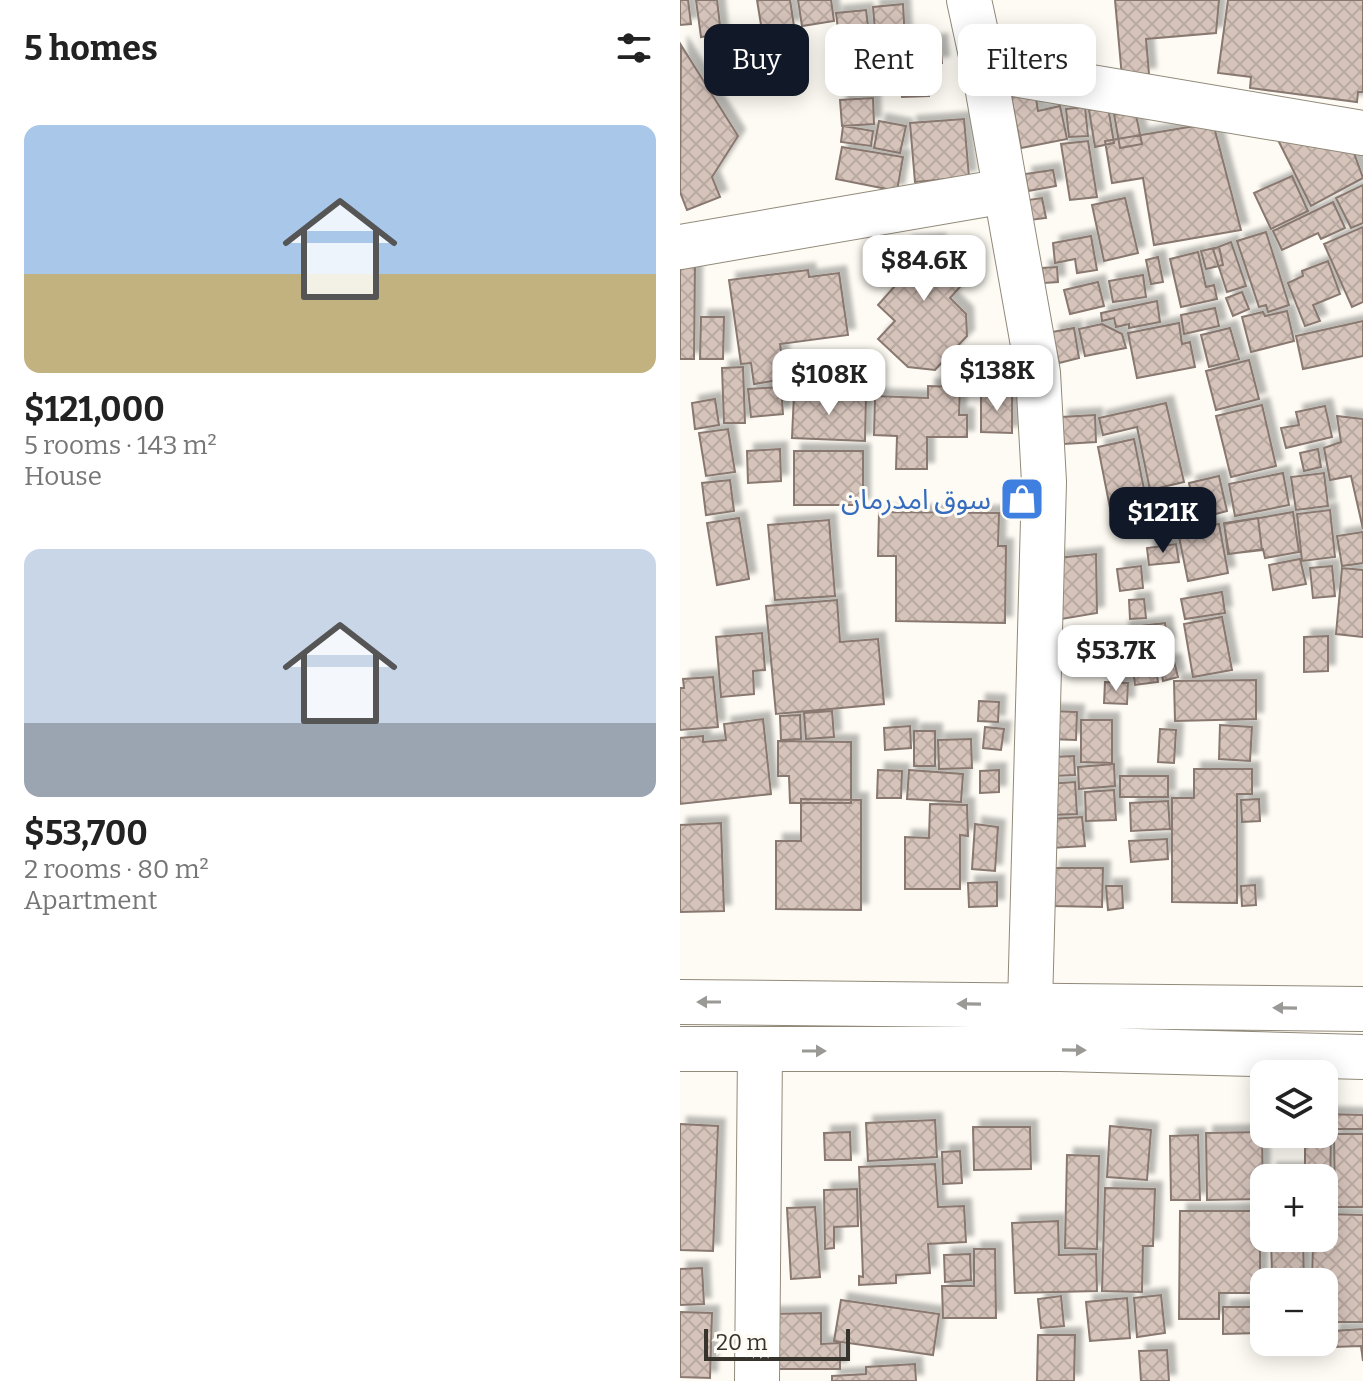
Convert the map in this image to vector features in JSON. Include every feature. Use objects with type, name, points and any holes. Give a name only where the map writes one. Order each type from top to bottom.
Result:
[{"type":"street","points":[[969,0],[974,24]]},
{"type":"street","points":[[1096,88],[1363,133]]},
{"type":"street","points":[[989,96],[1038,373],[1044,482],[1030,1005]]},
{"type":"street","points":[[680,247],[1005,191]]},
{"type":"street","points":[[680,1002],[1363,1009]]},
{"type":"street","points":[[680,1049],[1060,1049],[1363,1057]]},
{"type":"street","points":[[757,1381],[760,1051]]},
{"type":"building","points":[[680,0],[688,0],[691,24],[680,25]]},
{"type":"building","points":[[696,0],[717,0],[720,24],[704,24],[704,37],[701,37]]},
{"type":"building","points":[[757,0],[790,0],[794,24],[761,24]]},
{"type":"building","points":[[798,0],[831,0],[834,21],[802,24]]},
{"type":"building","points":[[1115,0],[1219,0],[1216,33],[1146,39],[1149,74],[1122,77]]},
{"type":"building","points":[[1228,0],[1363,0],[1363,92],[1358,92],[1357,102],[1250,88],[1251,77],[1218,73]]},
{"type":"building","points":[[903,4],[904,24],[874,24],[873,7]]},
{"type":"building","points":[[866,10],[868,24],[837,24],[836,13]]},
{"type":"building","points":[[681,45],[704,82],[704,96],[713,96],[738,136],[712,177],[720,197],[687,210],[680,192]]},
{"type":"building","points":[[1036,96],[1038,111],[1060,106],[1067,139],[1021,148],[1011,97]]},
{"type":"building","points":[[873,98],[874,124],[842,126],[840,100]]},
{"type":"building","points":[[1085,107],[1088,136],[1069,137],[1066,109]]},
{"type":"building","points":[[1108,107],[1114,143],[1095,147],[1089,110]]},
{"type":"building","points":[[1114,114],[1136,115],[1142,144],[1120,148]]},
{"type":"building","points":[[964,119],[969,177],[915,182],[910,123]]},
{"type":"building","points":[[879,121],[906,126],[900,153],[874,148]]},
{"type":"building","points":[[1213,123],[1241,230],[1154,245],[1143,178],[1112,183],[1105,141]]},
{"type":"building","points":[[843,126],[873,131],[871,146],[841,142]]},
{"type":"building","points":[[1275,134],[1351,145],[1363,178],[1311,206]]},
{"type":"building","points":[[1088,141],[1097,197],[1070,200],[1061,144]]},
{"type":"building","points":[[842,147],[903,157],[897,191],[836,179]]},
{"type":"building","points":[[1053,170],[1056,186],[1028,191],[1025,174]]},
{"type":"building","points":[[1292,176],[1308,211],[1271,229],[1254,193]]},
{"type":"building","points":[[1363,185],[1363,223],[1351,228],[1336,198]]},
{"type":"building","points":[[1042,198],[1046,218],[1030,220],[1028,200]]},
{"type":"building","points":[[1125,198],[1138,253],[1104,261],[1092,205]]},
{"type":"building","points":[[1333,202],[1345,228],[1321,239],[1318,233],[1282,250],[1273,231]]},
{"type":"building","points":[[1363,227],[1363,302],[1352,307],[1324,244]]},
{"type":"building","points":[[1266,232],[1289,305],[1268,312],[1266,305],[1259,307],[1237,241]]},
{"type":"building","points":[[1091,236],[1097,270],[1077,273],[1075,259],[1055,263],[1053,243]]},
{"type":"building","points":[[938,241],[939,251],[968,251],[969,277],[950,298],[966,314],[967,336],[935,370],[908,367],[878,339],[895,321],[878,305],[895,286],[877,274],[878,250],[907,253],[906,243]]},
{"type":"building","points":[[1231,242],[1246,286],[1227,292],[1213,249]]},
{"type":"building","points":[[1219,247],[1223,265],[1206,269],[1201,251]]},
{"type":"building","points":[[1198,252],[1206,287],[1214,285],[1217,299],[1181,307],[1170,259]]},
{"type":"building","points":[[1158,257],[1163,282],[1151,284],[1146,260]]},
{"type":"building","points":[[1328,261],[1340,294],[1313,305],[1320,321],[1305,326],[1288,283],[1303,276],[1302,271]]},
{"type":"building","points":[[680,264],[695,264],[694,359],[680,359]]},
{"type":"building","points":[[1057,267],[1058,282],[1044,283],[1042,268]]},
{"type":"building","points":[[808,270],[809,277],[839,273],[848,335],[780,344],[785,379],[754,384],[751,363],[741,364],[729,280]]},
{"type":"building","points":[[1143,275],[1146,297],[1113,302],[1109,281]]},
{"type":"building","points":[[1098,282],[1104,306],[1070,314],[1064,290]]},
{"type":"building","points":[[1242,292],[1249,309],[1233,316],[1226,298]]},
{"type":"building","points":[[1157,301],[1160,322],[1129,328],[1129,324],[1116,327],[1114,318],[1102,321],[1101,313]]},
{"type":"building","points":[[1215,308],[1219,326],[1184,334],[1181,315]]},
{"type":"building","points":[[1287,311],[1294,341],[1251,352],[1242,317]]},
{"type":"building","points":[[701,317],[724,317],[723,359],[700,359]]},
{"type":"building","points":[[1363,321],[1363,356],[1303,369],[1296,336]]},
{"type":"building","points":[[1179,323],[1182,344],[1190,342],[1195,367],[1137,378],[1128,333]]},
{"type":"building","points":[[1102,324],[1122,334],[1126,348],[1085,356],[1079,329]]},
{"type":"building","points":[[1074,328],[1079,358],[1059,363],[1052,332]]},
{"type":"building","points":[[1230,328],[1239,359],[1209,367],[1201,335]]},
{"type":"building","points":[[1249,360],[1259,399],[1216,410],[1206,371]]},
{"type":"building","points":[[743,367],[745,423],[724,423],[722,368]]},
{"type":"building","points":[[928,386],[960,387],[959,415],[967,415],[967,437],[927,437],[927,469],[896,469],[897,436],[874,435],[875,396],[928,398]]},
{"type":"building","points":[[781,387],[783,414],[751,417],[748,389]]},
{"type":"building","points":[[794,393],[866,395],[865,441],[792,438]]},
{"type":"building","points":[[981,393],[1012,393],[1012,433],[981,432]]},
{"type":"building","points":[[715,399],[719,425],[695,429],[692,403]]},
{"type":"building","points":[[1166,403],[1184,482],[1150,490],[1137,427],[1103,435],[1099,418]]},
{"type":"building","points":[[1262,405],[1276,466],[1231,477],[1216,416]]},
{"type":"building","points":[[1325,406],[1332,437],[1286,448],[1281,428],[1299,425],[1296,412]]},
{"type":"building","points":[[1095,415],[1096,442],[1064,444],[1061,417]]},
{"type":"building","points":[[1337,416],[1363,419],[1363,529],[1351,476],[1330,480],[1324,448],[1341,442]]},
{"type":"building","points":[[728,429],[735,472],[706,476],[699,433]]},
{"type":"building","points":[[1134,439],[1147,504],[1111,513],[1098,447]]},
{"type":"building","points":[[780,449],[781,481],[748,483],[747,451]]},
{"type":"building","points":[[1318,449],[1321,467],[1304,471],[1300,453]]},
{"type":"building","points":[[794,451],[863,451],[863,505],[794,505]]},
{"type":"building","points":[[1283,473],[1289,505],[1235,516],[1229,484]]},
{"type":"building","points":[[1324,473],[1328,506],[1296,510],[1291,477]]},
{"type":"building","points":[[1219,476],[1227,511],[1197,519],[1189,483]]},
{"type":"building","points":[[730,480],[734,511],[706,515],[702,483]]},
{"type":"building","points":[[1330,510],[1335,557],[1302,561],[1297,514]]},
{"type":"building","points":[[879,512],[999,513],[998,546],[1006,546],[1005,623],[896,621],[896,556],[878,556]]},
{"type":"building","points":[[1293,512],[1299,552],[1265,558],[1263,549],[1229,554],[1224,524]]},
{"type":"building","points":[[739,518],[749,579],[717,585],[707,523]]},
{"type":"building","points":[[1258,518],[1262,550],[1228,554],[1224,523]]},
{"type":"building","points":[[829,520],[835,596],[775,600],[768,525]]},
{"type":"building","points":[[1219,524],[1228,573],[1188,581],[1178,532]]},
{"type":"building","points":[[1363,532],[1363,563],[1342,566],[1337,536]]},
{"type":"building","points":[[1176,544],[1179,562],[1149,565],[1147,548]]},
{"type":"building","points":[[1096,554],[1097,613],[1055,620],[1057,558]]},
{"type":"building","points":[[1300,559],[1306,584],[1273,590],[1269,565]]},
{"type":"building","points":[[1141,566],[1143,588],[1120,591],[1117,569]]},
{"type":"building","points":[[1332,566],[1335,596],[1313,598],[1310,568]]},
{"type":"building","points":[[1342,568],[1363,570],[1363,637],[1336,634]]},
{"type":"building","points":[[1222,592],[1225,613],[1185,619],[1181,599]]},
{"type":"building","points":[[1144,599],[1146,618],[1130,619],[1129,600]]},
{"type":"building","points":[[837,600],[840,642],[878,639],[884,704],[776,714],[766,606]]},
{"type":"building","points":[[1222,617],[1232,670],[1193,677],[1184,624]]},
{"type":"building","points":[[1165,623],[1168,644],[1125,650],[1122,628]]},
{"type":"building","points":[[762,633],[765,670],[753,671],[754,694],[721,697],[716,637]]},
{"type":"building","points":[[1328,636],[1328,671],[1304,672],[1304,637]]},
{"type":"building","points":[[1153,649],[1158,682],[1135,685],[1131,652]]},
{"type":"building","points":[[1174,661],[1178,677],[1163,681],[1160,664]]},
{"type":"building","points":[[713,677],[718,727],[680,730],[680,688],[684,688],[683,679]]},
{"type":"building","points":[[1256,680],[1256,719],[1175,721],[1174,681]]},
{"type":"building","points":[[1105,682],[1128,683],[1127,704],[1104,703]]},
{"type":"building","points":[[979,701],[999,702],[998,722],[978,721]]},
{"type":"building","points":[[832,711],[834,737],[806,739],[804,713]]},
{"type":"building","points":[[1050,711],[1077,712],[1076,740],[1049,739]]},
{"type":"building","points":[[800,715],[801,739],[781,740],[780,716]]},
{"type":"building","points":[[763,719],[771,794],[680,804],[680,738],[703,736],[703,742],[726,740],[724,724]]},
{"type":"building","points":[[1081,720],[1112,720],[1112,763],[1081,762]]},
{"type":"building","points":[[1220,725],[1252,727],[1250,761],[1219,759]]},
{"type":"building","points":[[910,726],[911,748],[885,750],[884,728]]},
{"type":"building","points":[[985,727],[1004,729],[1001,750],[983,748]]},
{"type":"building","points":[[1160,729],[1176,730],[1174,763],[1158,762]]},
{"type":"building","points":[[914,731],[935,731],[935,766],[914,766]]},
{"type":"building","points":[[971,739],[972,768],[939,769],[938,740]]},
{"type":"building","points":[[778,741],[851,742],[851,803],[790,803],[789,776],[778,776]]},
{"type":"building","points":[[1074,756],[1075,775],[1053,776],[1052,757]]},
{"type":"building","points":[[1114,764],[1115,786],[1079,789],[1078,767]]},
{"type":"building","points":[[1194,769],[1252,769],[1252,794],[1237,794],[1237,903],[1172,902],[1172,798],[1194,798]]},
{"type":"building","points":[[878,770],[902,771],[901,798],[877,798]]},
{"type":"building","points":[[909,770],[963,774],[961,802],[907,799]]},
{"type":"building","points":[[999,770],[999,792],[980,793],[980,771]]},
{"type":"building","points":[[1120,776],[1168,776],[1168,797],[1120,797]]},
{"type":"building","points":[[1075,782],[1077,814],[1050,815],[1048,784]]},
{"type":"building","points":[[1114,790],[1116,820],[1086,821],[1085,792]]},
{"type":"building","points":[[801,799],[861,800],[861,910],[776,909],[776,841],[801,841]]},
{"type":"building","points":[[1259,799],[1260,821],[1242,822],[1241,800]]},
{"type":"building","points":[[1168,801],[1170,829],[1131,831],[1130,803]]},
{"type":"building","points":[[930,804],[967,805],[968,836],[960,835],[960,889],[905,889],[905,837],[929,838]]},
{"type":"building","points":[[1082,817],[1085,846],[1051,848],[1050,819]]},
{"type":"building","points":[[721,823],[724,911],[680,912],[680,825]]},
{"type":"building","points":[[975,824],[998,827],[995,871],[972,869]]},
{"type":"building","points":[[1167,839],[1168,859],[1131,862],[1129,841]]},
{"type":"building","points":[[1053,868],[1103,868],[1102,907],[1053,906]]},
{"type":"building","points":[[997,882],[997,906],[969,907],[968,883]]},
{"type":"building","points":[[1255,885],[1256,905],[1242,906],[1241,886]]},
{"type":"building","points":[[1106,886],[1122,886],[1123,908],[1108,910]]},
{"type":"building","points":[[1338,1114],[1363,1115],[1363,1129],[1338,1129]]},
{"type":"building","points":[[935,1120],[937,1157],[868,1161],[866,1123]]},
{"type":"building","points":[[680,1124],[718,1126],[713,1251],[680,1250]]},
{"type":"building","points":[[1110,1126],[1151,1130],[1147,1180],[1107,1177]]},
{"type":"building","points":[[973,1127],[1030,1127],[1031,1169],[974,1170]]},
{"type":"building","points":[[850,1132],[851,1160],[825,1160],[824,1133]]},
{"type":"building","points":[[1250,1132],[1250,1148],[1262,1148],[1262,1164],[1250,1164],[1250,1199],[1207,1200],[1206,1133]]},
{"type":"building","points":[[1338,1134],[1363,1134],[1363,1207],[1338,1207],[1338,1164],[1334,1164]]},
{"type":"building","points":[[1198,1135],[1200,1200],[1171,1200],[1170,1136]]},
{"type":"building","points":[[1305,1148],[1331,1148],[1331,1164],[1305,1164]]},
{"type":"building","points":[[960,1151],[962,1183],[943,1184],[942,1152]]},
{"type":"building","points":[[1067,1155],[1099,1156],[1097,1249],[1065,1248]]},
{"type":"building","points":[[935,1164],[938,1207],[964,1206],[966,1242],[928,1244],[930,1273],[896,1275],[896,1283],[859,1285],[859,1276],[863,1277],[859,1167]]},
{"type":"building","points":[[1105,1188],[1155,1189],[1153,1246],[1143,1246],[1142,1292],[1102,1291]]},
{"type":"building","points":[[857,1189],[858,1226],[834,1227],[834,1248],[825,1249],[824,1190]]},
{"type":"building","points":[[815,1207],[820,1277],[791,1279],[787,1208]]},
{"type":"building","points":[[1180,1211],[1250,1211],[1250,1252],[1260,1252],[1260,1268],[1250,1268],[1250,1293],[1219,1293],[1219,1319],[1179,1319]]},
{"type":"building","points":[[1338,1214],[1363,1215],[1363,1322],[1338,1322],[1338,1268],[1312,1268],[1313,1252],[1338,1252]]},
{"type":"building","points":[[1058,1221],[1059,1255],[1096,1254],[1097,1291],[1015,1293],[1012,1223]]},
{"type":"building","points":[[974,1249],[995,1249],[996,1318],[943,1318],[942,1286],[974,1286]]},
{"type":"building","points":[[1271,1252],[1303,1252],[1304,1268],[1272,1268]]},
{"type":"building","points":[[970,1254],[971,1280],[945,1282],[944,1255]]},
{"type":"building","points":[[702,1268],[704,1304],[680,1305],[680,1269]]},
{"type":"building","points":[[1161,1295],[1165,1333],[1137,1337],[1134,1298]]},
{"type":"building","points":[[1061,1296],[1064,1326],[1041,1328],[1038,1299]]},
{"type":"building","points":[[1127,1298],[1130,1338],[1090,1341],[1086,1302]]},
{"type":"building","points":[[841,1300],[939,1314],[933,1355],[834,1341]]},
{"type":"building","points":[[1223,1307],[1250,1307],[1250,1333],[1223,1334]]},
{"type":"building","points":[[680,1312],[712,1313],[710,1378],[680,1377]]},
{"type":"building","points":[[821,1313],[821,1344],[840,1343],[840,1369],[769,1369],[769,1314]]},
{"type":"building","points":[[1363,1329],[1363,1361],[1361,1346],[1338,1347],[1338,1331]]},
{"type":"building","points":[[1038,1335],[1075,1335],[1074,1381],[1037,1381]]},
{"type":"building","points":[[1167,1350],[1169,1381],[1141,1381],[1139,1351]]},
{"type":"building","points":[[915,1364],[916,1381],[832,1381],[832,1376],[866,1374],[866,1367]]},
{"type":"place","name":"سوق امدرمان","points":[[1022,499]]}]
